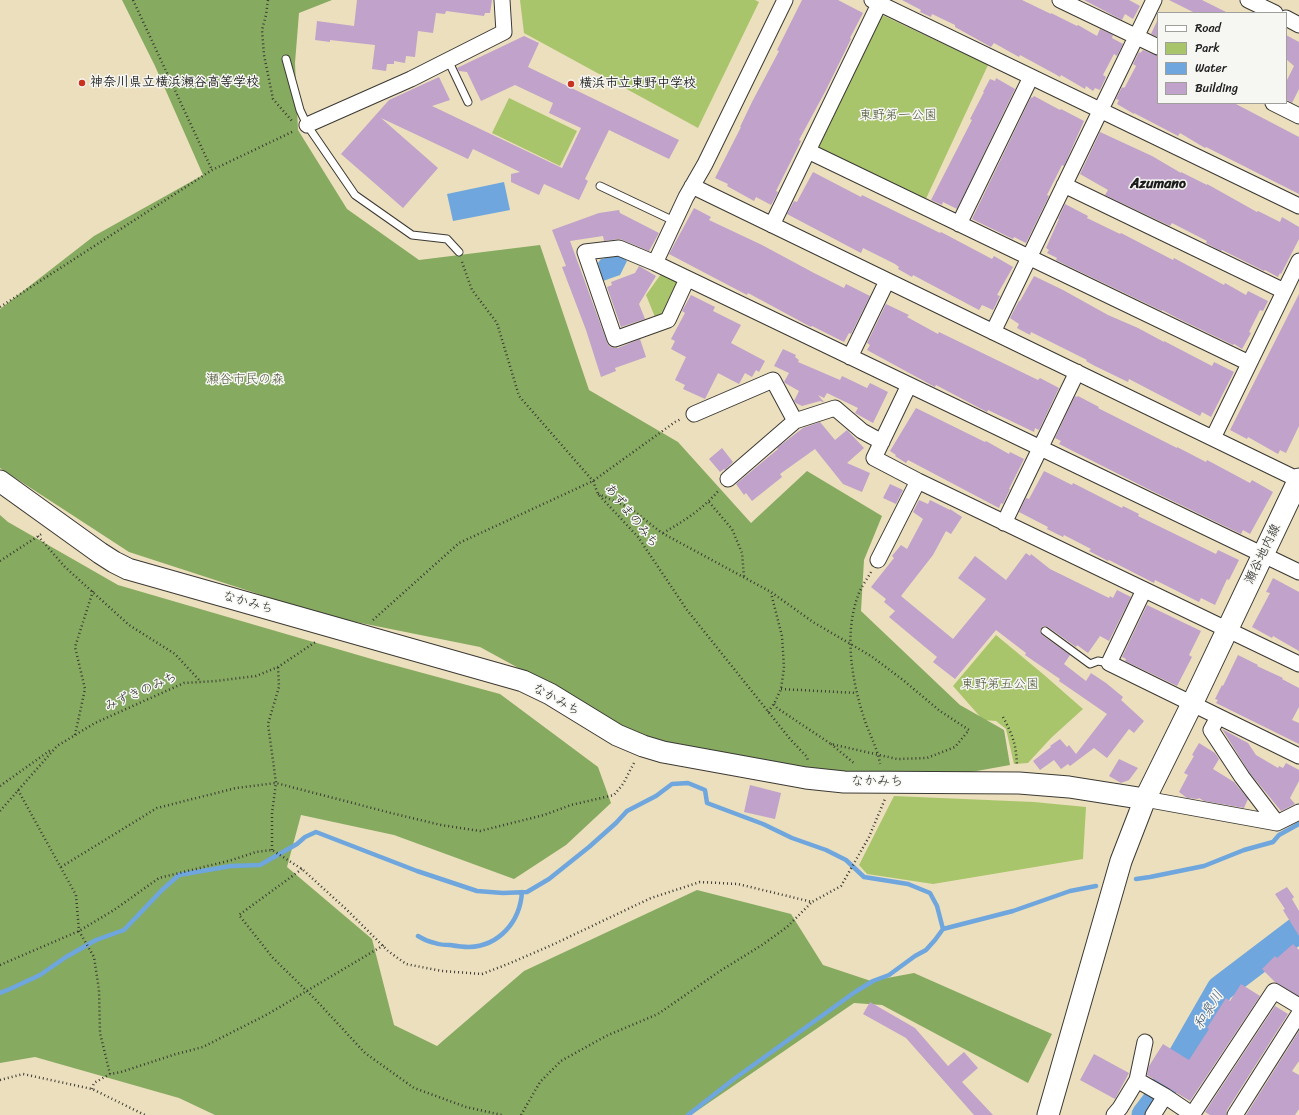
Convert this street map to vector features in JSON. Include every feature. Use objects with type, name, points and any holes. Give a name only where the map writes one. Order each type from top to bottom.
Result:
[{"type":"street","points":[[304,126],[411,79],[504,32],[502,0]]},
{"type":"street","points":[[655,263],[674,221],[705,164],[785,0]]},
{"type":"street","points":[[1060,0],[1157,47]]},
{"type":"street","points":[[993,332],[1154,0]]},
{"type":"street","points":[[1248,0],[1273,12]]},
{"type":"street","points":[[772,225],[877,1],[1299,206]]},
{"type":"street","points":[[1287,19],[1299,25]]},
{"type":"street","points":[[960,224],[1031,77]]},
{"type":"street","points":[[1275,104],[1299,116]]},
{"type":"street","points":[[808,151],[1249,363]]},
{"type":"street","points":[[1064,185],[1284,291]]},
{"type":"street","points":[[692,186],[1299,480]]},
{"type":"street","points":[[687,279],[668,320],[615,339],[585,252],[619,248],[655,263],[1299,572]]},
{"type":"street","points":[[1213,438],[1299,261]]},
{"type":"street","points":[[850,357],[887,281]]},
{"type":"street","points":[[1004,523],[1077,372]]},
{"type":"street","points":[[694,414],[773,380],[795,421]]},
{"type":"street","points":[[908,385],[874,458],[1004,523],[1299,664]]},
{"type":"street","points":[[728,479],[795,421],[835,408],[862,431],[882,442]]},
{"type":"street","name":"瀬谷地内線","points":[[1048,1115],[1121,862],[1145,799],[1299,480]]},
{"type":"street","name":"なかみち","points":[[0,481],[100,553],[128,569],[523,681],[550,694],[617,735],[643,746],[663,752],[844,782],[1019,783],[1069,787],[1145,799]]},
{"type":"street","points":[[878,560],[918,481]]},
{"type":"street","points":[[1144,590],[1109,663],[1299,756]]},
{"type":"street","points":[[1218,717],[1211,730],[1242,777],[1277,823]]},
{"type":"street","points":[[1145,799],[1277,823],[1299,812]]},
{"type":"street","points":[[1137,1080],[1162,1094],[1192,1115],[1274,991],[1299,1006]]},
{"type":"street","points":[[1235,1115],[1299,1014]]},
{"type":"street","points":[[1114,1115],[1137,1080],[1145,1042]]},
{"type":"street","points":[[1153,1115],[1162,1094]]},
{"type":"lane","points":[[286,58],[304,126],[355,195],[412,235],[447,239],[459,252]]},
{"type":"lane","points":[[448,60],[468,102]]},
{"type":"lane","points":[[600,186],[674,221]]},
{"type":"lane","points":[[1045,630],[1090,664],[1098,661],[1109,663]]},
{"type":"path","points":[[133,0],[212,170]]},
{"type":"path","points":[[268,0],[262,30],[264,55],[273,99],[289,119],[304,126]]},
{"type":"path","points":[[0,307],[212,170],[304,126]]},
{"type":"path","name":"あずまのみち","points":[[459,252],[472,290],[497,323],[519,396],[593,481],[598,494],[638,537],[687,610],[790,739],[807,757],[814,778]]},
{"type":"path","points":[[358,634],[459,543],[593,481],[675,422],[694,414]]},
{"type":"path","points":[[662,533],[687,519],[709,502],[728,479]]},
{"type":"path","points":[[598,494],[630,508],[662,533],[771,592],[812,622],[871,656],[940,711],[969,730],[954,747],[927,758],[897,758],[831,744]]},
{"type":"path","points":[[709,502],[732,529],[742,553],[744,577]]},
{"type":"path","points":[[0,561],[58,523]]},
{"type":"path","points":[[38,536],[65,567],[130,625],[175,654],[201,682]]},
{"type":"path","points":[[521,1115],[540,1082],[561,1061],[606,1036],[658,1014],[720,971],[775,936],[787,927],[812,902],[841,886],[869,837],[880,782],[879,755],[868,729],[857,693],[853,674],[851,644],[852,617],[859,593],[878,560]]},
{"type":"path","points":[[75,736],[85,689],[75,647],[93,591]]},
{"type":"path","points":[[768,712],[781,690],[784,668],[782,636],[771,592]]},
{"type":"path","name":"みずきのみち","points":[[0,811],[57,746],[95,723],[184,683],[256,676],[278,667],[335,628]]},
{"type":"path","points":[[272,850],[272,813],[276,783],[268,724],[279,687],[278,667]]},
{"type":"path","points":[[781,690],[857,693]]},
{"type":"path","points":[[774,704],[777,708],[831,744],[880,782]]},
{"type":"path","points":[[1003,717],[1012,734],[1016,747],[1019,783]]},
{"type":"path","points":[[0,786],[57,746]]},
{"type":"path","points":[[61,867],[157,808],[236,788],[276,783],[434,824],[480,831],[544,815],[571,805],[614,795],[623,784],[643,746]]},
{"type":"path","points":[[18,790],[76,895],[79,931],[94,956],[99,990],[100,1033],[110,1074]]},
{"type":"path","points":[[0,965],[79,931],[114,910],[159,878],[232,860],[256,852],[272,850],[302,869],[346,909],[388,951],[406,964],[442,971],[482,974],[552,945],[651,898],[700,882],[738,884],[812,902]]},
{"type":"path","points":[[302,869],[239,915],[273,958],[365,1053],[414,1088],[466,1107],[502,1115]]},
{"type":"path","points":[[92,1089],[94,1083],[110,1074],[203,1047],[268,1014],[384,946]]},
{"type":"path","points":[[0,1080],[23,1074],[92,1089],[145,1115]]},
{"type":"green space","name":"瀬谷市民の森","points":[[122,0],[332,0],[299,13],[295,63],[298,130],[347,209],[419,260],[540,245],[589,390],[678,442],[751,523],[807,471],[882,516],[864,560],[861,611],[960,705],[1004,730],[1010,765],[960,774],[850,777],[647,741],[480,647],[326,616],[129,552],[0,468],[0,309],[94,236],[203,175],[155,66]]},
{"type":"green space","points":[[520,0],[755,0],[759,2],[698,128],[524,33]]},
{"type":"green space","name":"東野第一公園","points":[[880,14],[988,65],[924,203],[816,152]]},
{"type":"green space","points":[[509,98],[577,131],[560,166],[492,133]]},
{"type":"green space","points":[[661,274],[678,282],[662,321],[657,322],[646,295]]},
{"type":"green space","points":[[0,515],[8,522],[118,585],[375,660],[500,694],[598,767],[611,803],[566,845],[514,879],[394,835],[301,815],[287,867],[372,939],[394,1025],[437,1046],[524,971],[697,890],[791,914],[823,965],[871,981],[914,973],[1052,1034],[1028,1083],[882,1005],[854,1003],[691,1115],[215,1115],[179,1098],[35,1057],[0,1063]]},
{"type":"green space","name":"東野第五公園","points":[[996,635],[1083,709],[1051,738],[1028,763],[1014,764],[1006,729],[996,721],[983,720],[953,686]]},
{"type":"green space","points":[[894,796],[1034,802],[1086,807],[1083,859],[933,884],[867,874],[859,865]]},
{"type":"water","points":[[504,182],[510,210],[453,221],[447,194]]},
{"type":"water","points":[[619,255],[627,261],[620,275],[603,281],[598,263],[601,259]]},
{"type":"building","points":[[357,0],[492,0],[490,13],[485,13],[484,16],[446,11],[445,14],[436,13],[433,33],[418,31],[415,57],[406,56],[405,63],[394,61],[394,64],[387,64],[386,71],[372,69],[375,45],[330,40],[330,42],[315,40],[317,21],[354,26]]},
{"type":"building","points":[[802,0],[838,0],[863,13],[826,90],[799,140],[801,141],[776,191],[778,192],[771,205],[756,197],[754,201],[727,186],[728,184],[715,178],[779,51],[777,50]]},
{"type":"building","points":[[902,0],[1022,0],[1077,26],[1078,25],[1097,36],[1100,29],[1113,35],[1112,38],[1123,44],[1117,56],[1114,54],[1103,75],[1106,77],[1100,90],[1095,88],[1093,91],[1086,86],[1085,89],[1061,75],[1060,77],[1020,55],[1019,57],[994,43],[991,47],[955,27],[955,25],[932,14],[931,17],[920,12],[921,10]]},
{"type":"building","points":[[1084,0],[1129,0],[1140,6],[1133,19],[1125,14],[1122,20]]},
{"type":"building","points":[[1169,0],[1202,0],[1226,12],[1193,12]]},
{"type":"building","points":[[1157,21],[1157,37],[1151,34]]},
{"type":"building","points":[[524,36],[539,43],[528,67],[679,140],[669,159],[609,130],[585,179],[588,181],[579,200],[544,184],[539,195],[511,182],[511,174],[520,172],[473,149],[468,159],[381,118],[438,168],[403,208],[341,154],[389,100],[439,77],[450,100],[432,106],[562,168],[581,128],[549,113],[553,103],[515,85],[481,101],[467,72],[459,71],[457,68]]},
{"type":"building","points":[[1287,36],[1299,42],[1299,89],[1292,103],[1287,100],[1287,80],[1294,66],[1287,60]]},
{"type":"building","points":[[1143,50],[1157,56],[1157,104],[1236,104],[1299,137],[1299,194],[1206,147],[1205,148],[1180,133],[1178,136],[1117,104],[1119,100],[1116,99],[1122,87],[1125,87],[1136,66],[1133,64],[1139,52],[1140,53]]},
{"type":"building","points":[[996,78],[1015,89],[957,209],[943,202],[942,205],[931,200],[972,120],[970,119],[983,92],[990,79],[995,81]]},
{"type":"building","points":[[1034,96],[1084,121],[1064,166],[1062,165],[1047,195],[1049,196],[1026,243],[1014,237],[1013,239],[972,219],[1031,97],[1032,98]]},
{"type":"building","points":[[1100,132],[1152,156],[1181,173],[1207,184],[1257,212],[1258,211],[1280,222],[1282,217],[1299,227],[1299,239],[1281,274],[1280,273],[1278,277],[1265,270],[1264,271],[1222,250],[1221,251],[1206,243],[1207,241],[1172,223],[1170,226],[1105,195],[1108,190],[1080,174]]},
{"type":"building","points":[[813,172],[861,197],[862,195],[940,233],[941,232],[992,259],[994,256],[1013,267],[997,295],[1000,296],[993,310],[982,305],[979,310],[913,275],[912,277],[898,269],[899,267],[895,264],[863,248],[861,253],[787,214],[794,201],[797,202]]},
{"type":"building","points":[[1065,204],[1088,216],[1087,218],[1120,234],[1121,233],[1173,260],[1174,258],[1224,285],[1225,283],[1246,295],[1248,291],[1268,301],[1263,311],[1260,310],[1249,332],[1251,333],[1242,349],[1068,266],[1056,260],[1057,258],[1047,253],[1049,250],[1046,248]]},
{"type":"building","points":[[694,208],[711,217],[709,220],[762,245],[844,288],[846,284],[870,296],[851,334],[849,333],[844,342],[812,326],[811,327],[748,293],[747,295],[669,254]]},
{"type":"building","points":[[619,210],[620,213],[659,233],[649,251],[620,239],[604,241],[603,236],[570,241],[609,346],[618,348],[640,339],[646,357],[615,368],[616,371],[601,377],[586,330],[562,267],[566,266],[552,230],[599,213]]},
{"type":"building","points":[[639,266],[656,276],[639,304],[645,319],[621,327],[607,287],[612,285],[611,282],[635,273]]},
{"type":"building","points":[[1034,276],[1108,315],[1138,328],[1212,366],[1214,362],[1234,372],[1211,417],[1202,412],[1200,416],[1129,379],[1128,382],[1031,332],[1030,335],[1017,328],[1019,324],[1010,318]]},
{"type":"building","points":[[1299,294],[1299,426],[1286,453],[1280,450],[1278,454],[1248,437],[1247,439],[1230,430]]},
{"type":"building","points":[[691,295],[715,307],[713,311],[741,325],[731,343],[765,361],[759,372],[756,370],[752,377],[745,373],[739,384],[718,373],[705,399],[683,389],[685,385],[675,380],[686,357],[671,349],[675,341],[671,339],[685,313],[682,311]]},
{"type":"building","points":[[886,304],[909,315],[907,317],[938,334],[939,332],[1038,380],[1040,378],[1059,388],[1039,430],[1035,428],[1034,432],[988,410],[987,412],[936,385],[935,387],[867,350],[870,345],[867,343]]},
{"type":"building","points":[[783,349],[796,355],[795,357],[799,360],[798,362],[840,380],[842,376],[867,388],[870,383],[888,392],[873,423],[855,413],[858,408],[827,393],[824,398],[818,395],[824,402],[820,401],[802,406],[796,403],[794,401],[799,391],[784,382],[789,373],[774,366]]},
{"type":"building","points":[[1075,396],[1078,396],[1099,407],[1098,408],[1177,448],[1206,462],[1207,460],[1250,483],[1252,480],[1273,492],[1250,534],[1243,530],[1241,534],[1059,444],[1061,441],[1055,438]]},
{"type":"building","points":[[916,408],[985,442],[986,441],[1009,454],[1010,452],[1024,459],[1003,504],[1001,503],[999,508],[908,460],[906,463],[890,451]]},
{"type":"building","points":[[820,422],[835,440],[847,430],[864,448],[847,463],[870,473],[862,492],[843,484],[815,449],[780,474],[782,477],[752,501],[746,493],[744,495],[736,484],[778,449],[777,448],[803,428]]},
{"type":"building","points":[[722,448],[733,462],[725,470],[724,469],[720,472],[709,459]]},
{"type":"building","points":[[1044,471],[1072,485],[1073,483],[1122,508],[1123,506],[1139,514],[1138,516],[1216,554],[1218,550],[1239,560],[1229,580],[1227,579],[1215,605],[1201,598],[1199,602],[1155,580],[1154,583],[1089,551],[1091,549],[1064,535],[1063,537],[1047,529],[1048,527],[1019,512],[1026,498],[1029,499]]},
{"type":"building","points":[[890,484],[903,490],[896,504],[883,498]]},
{"type":"building","points":[[919,500],[928,504],[930,500],[950,509],[962,517],[951,534],[946,531],[933,555],[901,596],[953,639],[986,599],[958,578],[975,556],[1006,580],[1026,553],[1030,556],[1031,554],[1050,569],[1109,598],[1110,596],[1113,598],[1117,590],[1131,597],[1109,641],[1100,636],[1088,653],[1077,645],[1076,647],[1048,627],[1043,626],[1040,630],[1042,635],[1070,655],[1064,664],[1086,681],[1091,673],[1106,683],[1123,697],[1121,700],[1144,721],[1134,733],[1129,729],[1107,758],[1094,748],[1070,766],[1068,764],[1061,769],[1054,760],[1040,770],[1033,761],[1051,747],[1050,746],[1060,739],[1067,747],[1069,745],[1076,754],[1107,714],[1059,681],[1060,679],[1025,655],[1026,653],[996,630],[955,679],[933,662],[937,657],[889,617],[895,611],[884,602],[886,599],[871,587],[894,558],[892,556],[901,545],[907,549],[923,519],[913,512]]},
{"type":"building","points":[[1273,578],[1299,592],[1299,651],[1273,636],[1272,638],[1252,627],[1270,593],[1266,592]]},
{"type":"building","points":[[1147,605],[1201,631],[1189,655],[1192,657],[1177,686],[1125,661],[1126,659],[1122,657]]},
{"type":"building","points":[[1238,655],[1299,688],[1299,707],[1292,720],[1299,723],[1299,744],[1216,703],[1218,700],[1215,699]]},
{"type":"building","points":[[1222,729],[1248,743],[1256,755],[1278,768],[1279,766],[1283,768],[1286,763],[1299,770],[1299,781],[1290,798],[1295,804],[1281,811],[1249,772]]},
{"type":"building","points":[[1199,743],[1215,753],[1219,759],[1213,769],[1234,782],[1248,799],[1244,808],[1204,801],[1199,798],[1187,798],[1179,792],[1188,775],[1184,773],[1194,756],[1192,755]]},
{"type":"building","points":[[1119,759],[1138,768],[1129,780],[1121,783],[1109,776]]},
{"type":"building","points":[[750,785],[781,793],[775,819],[744,812]]},
{"type":"building","points":[[1287,887],[1294,897],[1292,899],[1299,911],[1299,936],[1283,910],[1285,909],[1275,894]]},
{"type":"building","points":[[1293,944],[1299,950],[1299,996],[1275,982],[1262,969],[1275,956],[1277,958]]},
{"type":"building","points":[[1241,984],[1260,996],[1190,1101],[1147,1075],[1149,1066],[1163,1044],[1189,1060],[1209,1029],[1207,1028],[1226,998],[1230,1001]]},
{"type":"building","points":[[870,1002],[915,1028],[948,1066],[964,1052],[978,1068],[962,1082],[993,1115],[974,1115],[906,1038],[863,1014]]},
{"type":"building","points":[[1275,1006],[1288,1014],[1227,1110],[1226,1115],[1210,1115],[1205,1112]]},
{"type":"building","points":[[1299,1031],[1299,1061],[1292,1071],[1299,1075],[1299,1109],[1295,1115],[1246,1115]]},
{"type":"building","points":[[1094,1054],[1129,1073],[1115,1099],[1080,1080]]},
{"type":"waterway","points":[[0,993],[40,975],[66,957],[96,940],[124,930],[162,890],[179,875],[231,866],[260,865],[297,844],[305,837],[316,832],[417,871],[477,891],[503,893],[527,892],[549,879],[589,847],[627,811],[656,796],[672,784],[688,783],[705,790],[707,803],[763,824],[792,838],[826,850],[846,860],[864,877],[908,884],[930,893],[937,906],[943,929]]},
{"type":"waterway","points":[[1136,879],[1204,866],[1244,850],[1273,842],[1279,835],[1299,824]]},
{"type":"waterway","points":[[688,1115],[734,1079],[855,992],[873,981],[889,975],[926,950],[943,929],[1013,911],[1070,891],[1096,886]]},
{"type":"waterway","points":[[418,936],[439,944],[462,947],[480,946],[490,942],[506,930],[512,922],[517,913],[522,892]]},
{"type":"waterway","name":"和泉川","points":[[1145,1115],[1155,1102],[1220,989],[1299,929]]},
{"type":"place","name":"神奈川県立横浜瀬谷高等学校","points":[[82,83]]},
{"type":"place","name":"横浜市立東野中学校","points":[[571,84]]},
{"type":"district","name":"Azumano","points":[[1158,184]]}]
